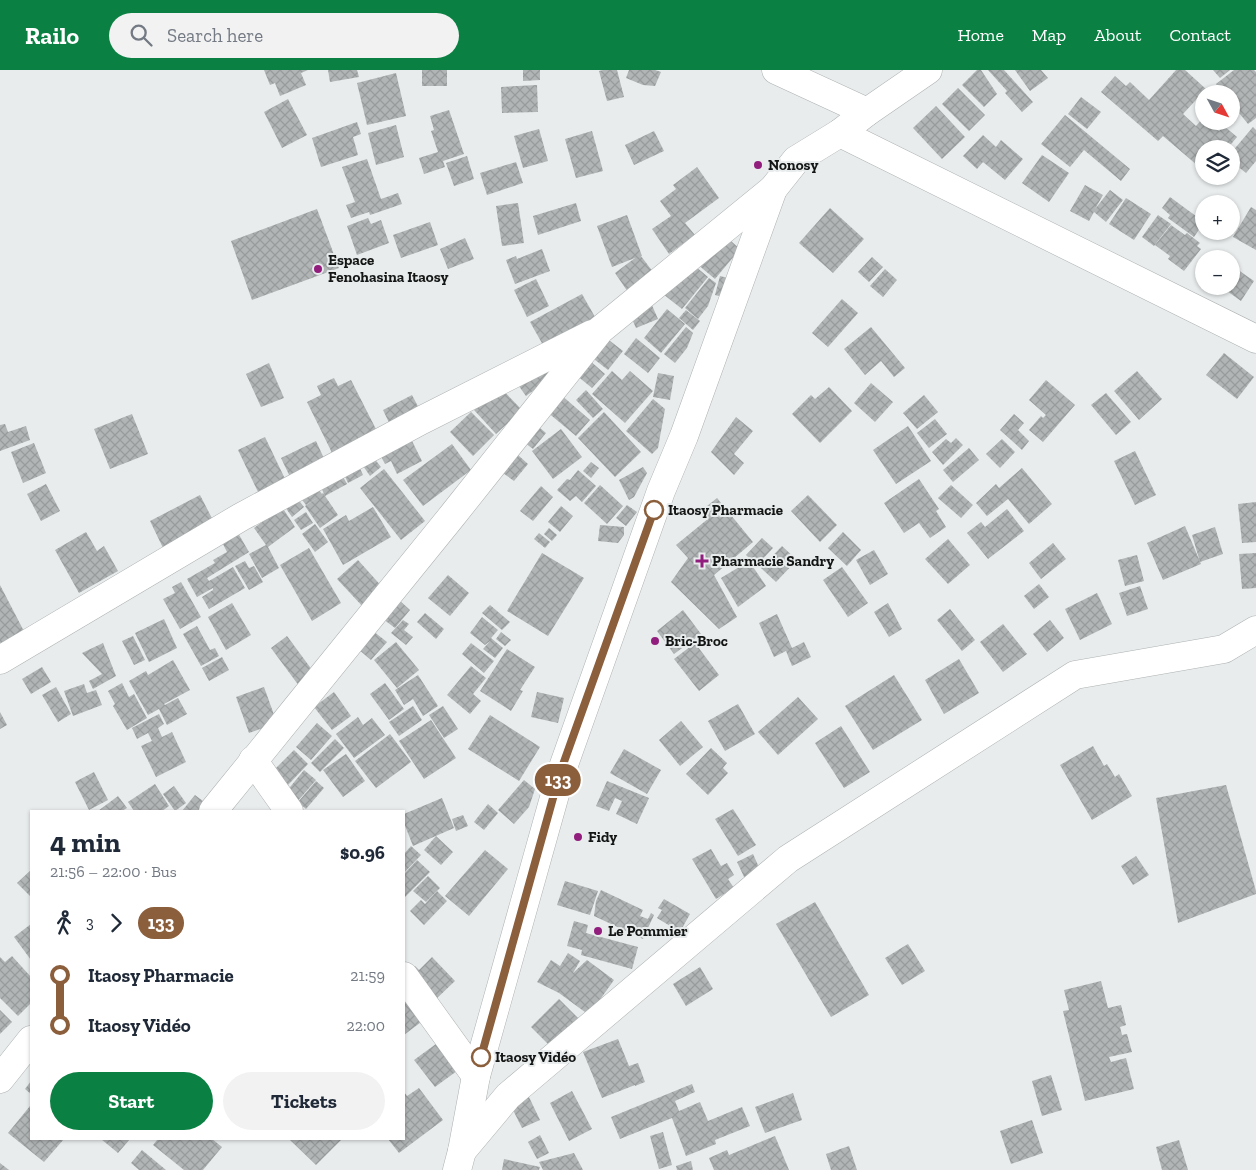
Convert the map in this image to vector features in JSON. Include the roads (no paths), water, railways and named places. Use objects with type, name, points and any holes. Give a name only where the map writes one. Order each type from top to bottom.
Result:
[{"type":"street","points":[[776,70],[867,112]]},
{"type":"street","points":[[0,660],[242,517],[422,420],[600,330],[774,189],[796,160],[840,133],[928,70]]},
{"type":"street","points":[[840,133],[1256,340]]},
{"type":"street","points":[[460,1160],[476,1076],[560,773],[661,491],[684,436],[774,189]]},
{"type":"street","points":[[214,810],[446,524],[600,330]]},
{"type":"street","points":[[460,1160],[508,1096],[788,859],[1075,675],[1224,649],[1256,630]]},
{"type":"street","points":[[253,760],[288,810]]},
{"type":"street","points":[[405,977],[476,1076]]},
{"type":"street","points":[[0,1079],[30,1041]]},
{"type":"place","name":"Nonosy","points":[[758,165]]},
{"type":"place","name":"Espace Fenohasina Itaosy","points":[[318,269]]},
{"type":"place","name":"Itaosy Pharmacie","points":[[654,510]]},
{"type":"place","name":"Pharmacie Sandry","points":[[702,561]]},
{"type":"place","name":"Bric-Broc","points":[[655,641]]},
{"type":"place","name":"Fidy","points":[[578,837]]},
{"type":"place","name":"Le Pommier","points":[[598,931]]},
{"type":"place","name":"Itaosy Vidéo","points":[[481,1057]]}]
